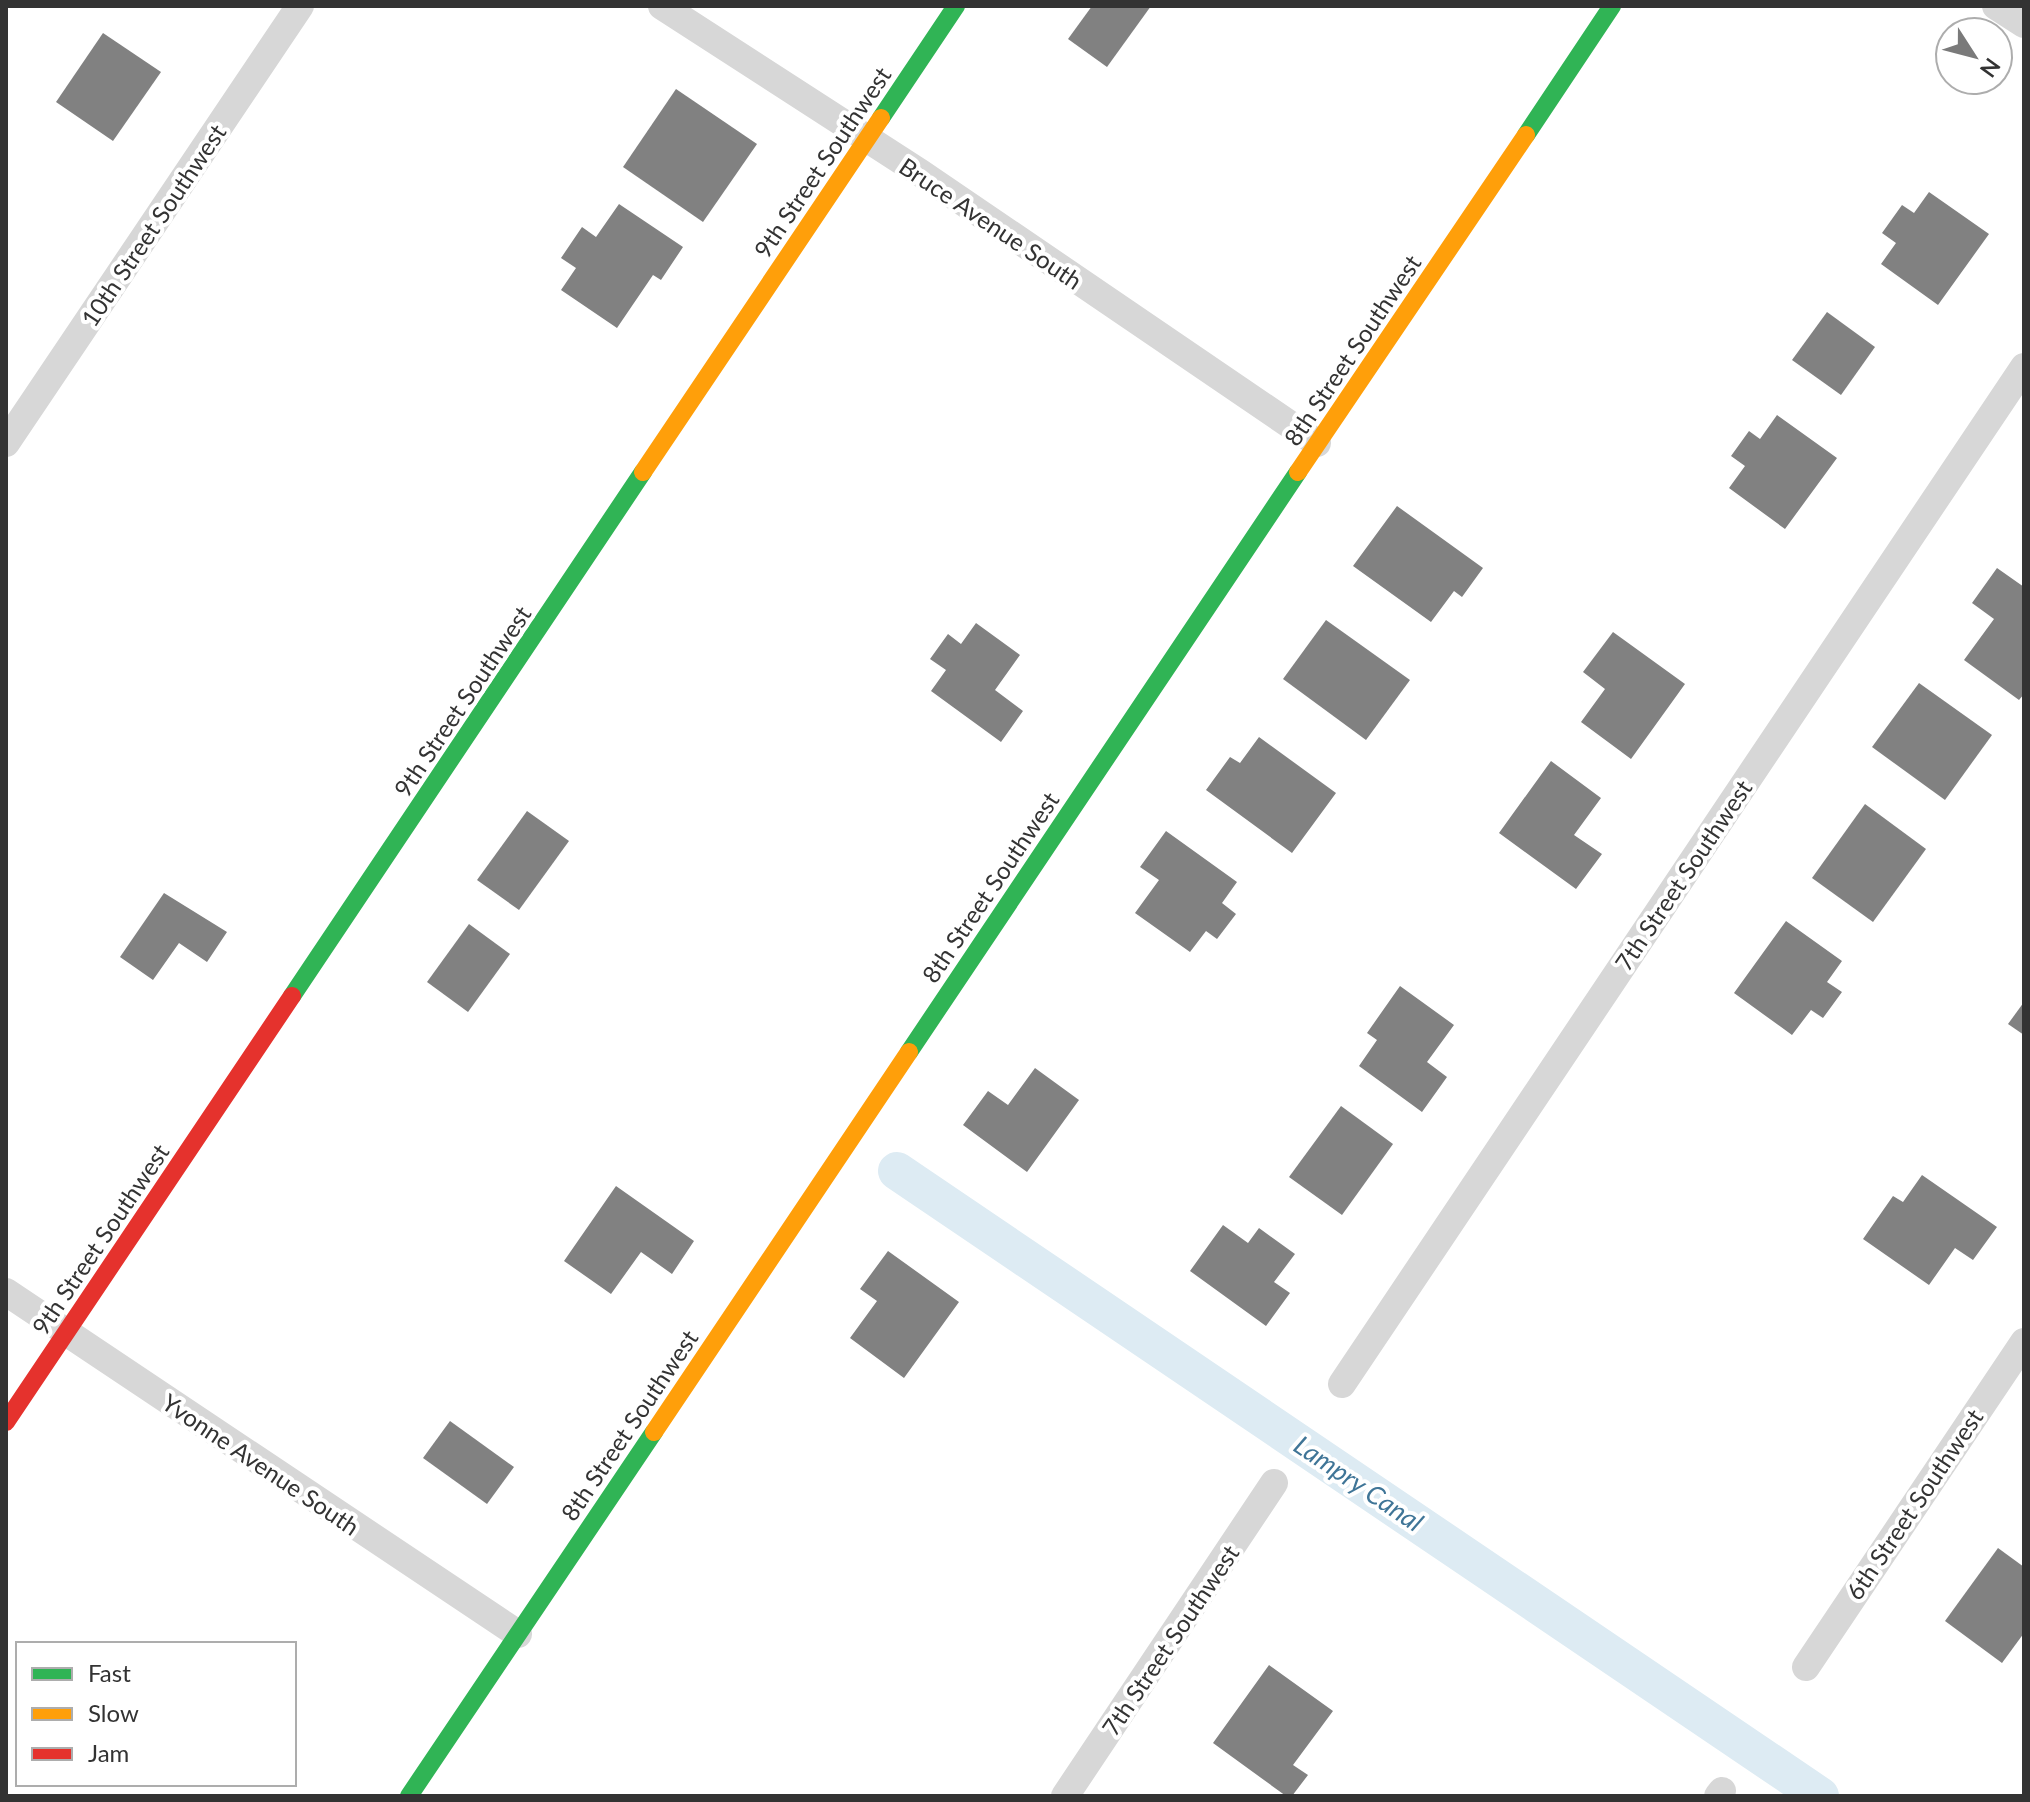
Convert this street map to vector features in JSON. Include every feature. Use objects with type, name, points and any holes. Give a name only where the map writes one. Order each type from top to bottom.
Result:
[{"type":"street","name":"10th Street Southwest","points":[[6,443],[300,6]]},
{"type":"street","name":"Bruce Avenue South","points":[[662,6],[867,139],[1317,443]]},
{"type":"street","name":"9th Street Southwest","points":[[6,1422],[956,6]]},
{"type":"street","name":"8th Street Southwest","points":[[409,1796],[1612,6]]},
{"type":"street","points":[[1996,6],[2024,24]]},
{"type":"street","name":"7th Street Southwest","points":[[1342,1384],[2024,367]]},
{"type":"street","name":"Yvonne Avenue South","points":[[6,1292],[518,1634]]},
{"type":"street","name":"6th Street Southwest","points":[[1806,1667],[2024,1342]]},
{"type":"street","name":"7th Street Southwest","points":[[1065,1796],[1274,1483]]},
{"type":"building","points":[[1092,6],[1151,6],[1107,67],[1068,39]]},
{"type":"building","points":[[103,33],[161,72],[113,141],[56,102]]},
{"type":"building","points":[[676,89],[757,144],[703,222],[623,167]]},
{"type":"building","points":[[1929,192],[1989,234],[1938,305],[1881,264],[1896,243],[1882,233],[1902,205],[1914,213]]},
{"type":"building","points":[[619,204],[683,247],[661,280],[653,275],[617,328],[561,290],[576,268],[561,258],[582,227],[596,237]]},
{"type":"building","points":[[1827,312],[1875,347],[1841,395],[1792,360]]},
{"type":"building","points":[[1777,415],[1837,458],[1785,529],[1729,488],[1745,466],[1731,456],[1749,431],[1760,439]]},
{"type":"building","points":[[1397,506],[1483,568],[1462,597],[1454,591],[1431,622],[1353,566]]},
{"type":"building","points":[[1997,568],[2024,587],[2024,694],[2019,700],[1964,660],[1994,619],[1972,603]]},
{"type":"building","points":[[1326,620],[1410,680],[1366,740],[1283,679]]},
{"type":"building","points":[[976,623],[1020,655],[995,690],[1023,711],[1001,742],[931,691],[946,670],[930,659],[948,634],[961,644]]},
{"type":"building","points":[[1613,632],[1685,684],[1631,759],[1581,722],[1605,689],[1583,672]]},
{"type":"building","points":[[1919,683],[1992,735],[1945,800],[1872,747]]},
{"type":"building","points":[[1259,737],[1336,793],[1292,853],[1206,790],[1230,757],[1240,763]]},
{"type":"building","points":[[1551,761],[1601,798],[1574,835],[1602,854],[1576,889],[1499,833]]},
{"type":"building","points":[[1865,804],[1926,849],[1873,922],[1812,878]]},
{"type":"building","points":[[527,811],[569,841],[519,910],[477,880]]},
{"type":"building","points":[[1166,831],[1237,882],[1222,903],[1236,914],[1217,939],[1206,931],[1190,952],[1135,913],[1159,880],[1140,867]]},
{"type":"building","points":[[164,893],[227,932],[207,962],[179,943],[153,980],[120,957]]},
{"type":"building","points":[[1786,921],[1842,961],[1827,982],[1842,992],[1823,1018],[1811,1010],[1792,1035],[1734,993]]},
{"type":"building","points":[[469,924],[510,954],[468,1012],[427,982]]},
{"type":"building","points":[[1400,986],[1454,1025],[1427,1062],[1447,1077],[1422,1112],[1359,1066],[1377,1040],[1367,1033]]},
{"type":"building","points":[[2024,1002],[2024,1035],[2008,1024]]},
{"type":"building","points":[[1035,1068],[1079,1100],[1027,1172],[963,1125],[988,1091],[1008,1105]]},
{"type":"building","points":[[1341,1106],[1393,1144],[1342,1215],[1289,1177]]},
{"type":"building","points":[[1922,1175],[1997,1227],[1973,1260],[1955,1248],[1929,1285],[1863,1239],[1893,1196],[1903,1202]]},
{"type":"building","points":[[616,1186],[694,1241],[672,1274],[641,1252],[611,1294],[564,1261]]},
{"type":"building","points":[[1223,1225],[1248,1243],[1259,1228],[1295,1254],[1274,1282],[1290,1293],[1266,1326],[1190,1271]]},
{"type":"building","points":[[888,1251],[959,1302],[904,1378],[850,1338],[877,1301],[860,1289]]},
{"type":"building","points":[[450,1421],[514,1467],[487,1504],[423,1458]]},
{"type":"building","points":[[1998,1548],[2024,1567],[2024,1633],[2002,1663],[1945,1621]]},
{"type":"building","points":[[1269,1665],[1333,1711],[1293,1765],[1308,1775],[1292,1796],[1286,1796],[1213,1743]]},
{"type":"waterway","name":"Lampry Canal","points":[[897,1171],[1820,1796]]},
{"type":"traffic: fast","points":[[881,118],[956,6]]},
{"type":"traffic: fast","points":[[1526,135],[1612,6]]},
{"type":"traffic: fast","points":[[292,996],[643,472]]},
{"type":"traffic: fast","points":[[909,1052],[1298,472]]},
{"type":"traffic: fast","points":[[409,1796],[654,1432]]},
{"type":"traffic: slow","points":[[643,472],[881,118]]},
{"type":"traffic: slow","points":[[1298,472],[1526,135]]},
{"type":"traffic: slow","points":[[654,1432],[909,1052]]},
{"type":"traffic: jam","points":[[6,1422],[292,996]]}]
